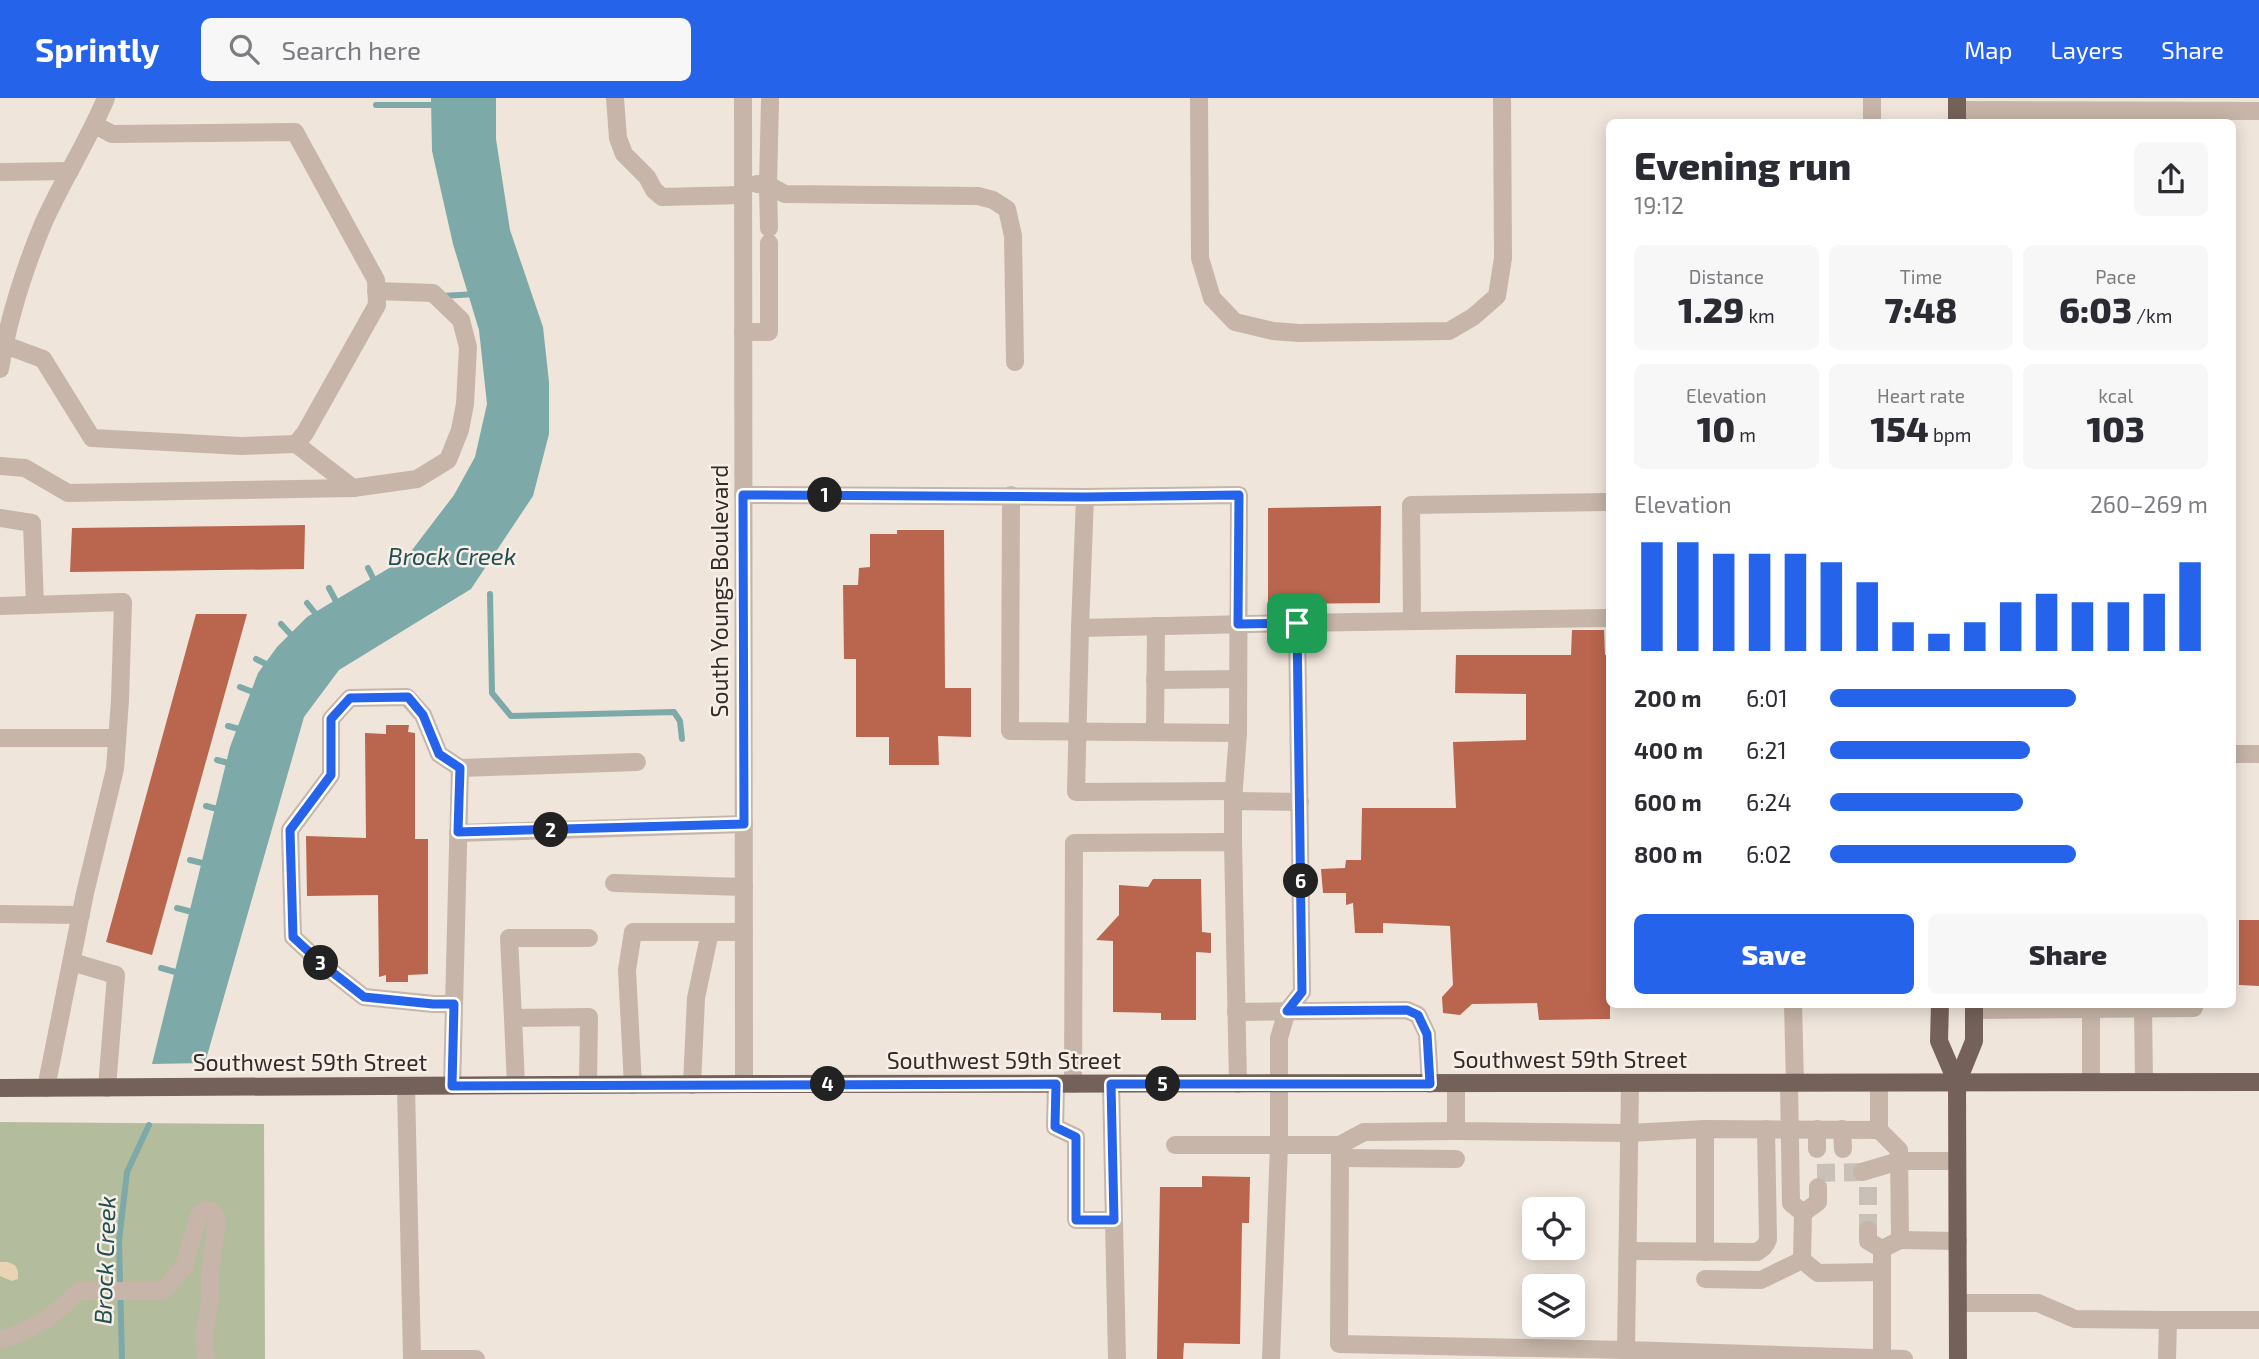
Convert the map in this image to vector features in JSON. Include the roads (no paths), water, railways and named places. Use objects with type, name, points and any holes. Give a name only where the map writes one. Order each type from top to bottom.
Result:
[{"type":"main road","points":[[1940,1008],[1939,1041],[1957,1083]]},
{"type":"main road","points":[[1958,1359],[1957,1083],[1974,1041],[1974,1008]]},
{"type":"main road","name":"Southwest 59th Street","points":[[0,1088],[692,1084],[2259,1082]]},
{"type":"street","points":[[0,369],[17,296],[44,223],[95,125],[106,98]]},
{"type":"street","points":[[615,98],[618,138],[624,154],[662,197],[768,185],[785,194],[978,196],[993,200],[1007,209],[1013,236],[1015,362]]},
{"type":"street","name":"South Youngs Boulevard","points":[[743,98],[744,1084]]},
{"type":"street","points":[[1199,98],[1200,258],[1212,298],[1235,322],[1273,331],[1299,333],[1449,331],[1473,317],[1497,296],[1503,258],[1502,98]]},
{"type":"street","points":[[1872,98],[1872,119]]},
{"type":"street","points":[[743,332],[769,332],[770,102]]},
{"type":"street","points":[[1957,110],[2259,111]]},
{"type":"street","points":[[95,125],[112,134],[295,132],[376,280],[377,305],[305,433],[296,444]]},
{"type":"street","points":[[0,172],[70,172]]},
{"type":"street","points":[[0,466],[25,468],[68,493],[353,488],[417,479],[448,460],[460,430],[465,404],[468,347],[461,320],[433,293],[376,291]]},
{"type":"street","points":[[5,345],[43,359],[92,438],[241,446],[296,444],[353,488]]},
{"type":"street","points":[[743,495],[1239,495],[1238,733],[1233,796],[1238,1084]]},
{"type":"street","points":[[1011,495],[1010,731],[1238,733]]},
{"type":"street","points":[[1085,497],[1076,792],[1233,796],[1300,802]]},
{"type":"street","points":[[1412,621],[1411,505],[1606,502]]},
{"type":"street","points":[[0,518],[32,523],[35,605]]},
{"type":"street","points":[[0,606],[123,601],[115,769],[81,915],[46,1088]]},
{"type":"street","points":[[1080,628],[1606,618]]},
{"type":"street","points":[[1271,1359],[1279,1146],[1279,1038],[1287,1011],[1302,992],[1297,623]]},
{"type":"street","points":[[1154,731],[1156,626]]},
{"type":"street","points":[[1155,680],[1238,679]]},
{"type":"street","points":[[454,1004],[364,997],[293,937],[290,830],[331,775],[331,719],[350,698],[408,697],[423,715],[439,754],[460,768],[637,762]]},
{"type":"street","points":[[0,738],[117,738]]},
{"type":"street","points":[[2236,754],[2259,754]]},
{"type":"street","points":[[452,1086],[460,768]]},
{"type":"street","points":[[458,832],[744,824]]},
{"type":"street","points":[[1114,1220],[1076,1220],[1076,1137],[1055,1127],[1064,1084],[1074,843],[1233,842]]},
{"type":"street","points":[[614,883],[744,887]]},
{"type":"street","points":[[0,914],[81,915]]},
{"type":"street","points":[[633,1085],[627,970],[633,932],[744,932]]},
{"type":"street","points":[[692,1084],[696,998],[710,932]]},
{"type":"street","points":[[516,1085],[509,938],[589,938]]},
{"type":"street","points":[[72,962],[116,975],[107,1088]]},
{"type":"street","points":[[1793,1008],[1791,1203],[1803,1213]]},
{"type":"street","points":[[2047,1008],[2120,1008]]},
{"type":"street","points":[[2144,1082],[2148,1008]]},
{"type":"street","points":[[2091,1009],[2091,1082]]},
{"type":"street","points":[[1236,1012],[1407,1010],[1418,1015],[1427,1034],[1430,1084]]},
{"type":"street","points":[[513,1018],[589,1017],[588,1085]]},
{"type":"street","points":[[1878,1083],[1878,1130]]},
{"type":"street","points":[[1111,1084],[1117,1359]]},
{"type":"street","points":[[1456,1084],[1456,1131]]},
{"type":"street","points":[[1626,1350],[1630,1084]]},
{"type":"street","points":[[406,1086],[412,1359],[476,1359]]},
{"type":"street","points":[[1704,1129],[1705,1252]]},
{"type":"street","points":[[1628,1251],[1757,1252],[1766,1245],[1766,1129]]},
{"type":"street","points":[[1817,1129],[1817,1149]]},
{"type":"street","points":[[1842,1129],[1843,1149]]},
{"type":"street","points":[[1900,1240],[1899,1150],[1878,1130],[1364,1132],[1340,1152],[1339,1351],[1626,1350],[1903,1359]]},
{"type":"street","points":[[1175,1146],[1279,1146],[1456,1159]]},
{"type":"street","points":[[1866,1177],[1899,1161],[1957,1161]]},
{"type":"street","points":[[1803,1213],[1818,1202],[1818,1187]]},
{"type":"street","points":[[0,1340],[27,1332],[54,1315],[79,1292],[163,1292],[184,1267],[199,1214],[205,1211],[213,1212],[217,1220],[204,1335],[206,1359]]},
{"type":"street","points":[[1802,1260],[1803,1213]]},
{"type":"street","points":[[1868,1230],[1868,1241],[1882,1249]]},
{"type":"street","points":[[1882,1249],[1900,1240],[1958,1241]]},
{"type":"street","points":[[1882,1249],[1882,1358]]},
{"type":"street","points":[[1802,1260],[1818,1273],[1882,1272]]},
{"type":"street","points":[[1704,1279],[1761,1280],[1802,1260]]},
{"type":"street","points":[[184,1267],[196,1263],[203,1265],[210,1273]]},
{"type":"street","points":[[1958,1303],[2038,1303],[2075,1319],[2259,1320]]},
{"type":"street","points":[[2167,1359],[2168,1320]]},
{"type":"water","name":"Brock Creek","points":[[431,98],[496,98],[496,139],[510,230],[543,327],[549,382],[549,434],[533,496],[471,589],[339,670],[304,717],[205,1063],[152,1064],[230,747],[258,673],[277,647],[307,617],[406,558],[454,495],[475,457],[487,404],[479,330],[453,244],[432,151]]},
{"type":"waterway","points":[[376,105],[437,105]]},
{"type":"waterway","points":[[442,296],[476,294]]},
{"type":"waterway","points":[[368,568],[375,582]]},
{"type":"waterway","points":[[329,588],[338,605]]},
{"type":"waterway","points":[[490,594],[492,693],[511,716],[674,712],[680,721],[682,739]]},
{"type":"waterway","points":[[307,603],[319,618]]},
{"type":"waterway","points":[[281,624],[294,638]]},
{"type":"waterway","points":[[256,659],[270,666]]},
{"type":"waterway","points":[[240,687],[258,694]]},
{"type":"waterway","points":[[228,726],[243,730]]},
{"type":"waterway","points":[[217,760],[232,764]]},
{"type":"waterway","points":[[206,806],[221,810]]},
{"type":"waterway","points":[[190,860],[206,864]]},
{"type":"waterway","points":[[177,908],[196,913]]},
{"type":"waterway","points":[[161,968],[179,973]]},
{"type":"waterway","name":"Brock Creek","points":[[122,1359],[119,1241],[127,1172],[149,1125]]},
{"type":"tunnel","points":[[1817,1173],[1862,1172]]},
{"type":"tunnel","points":[[1868,1187],[1868,1230]]}]
